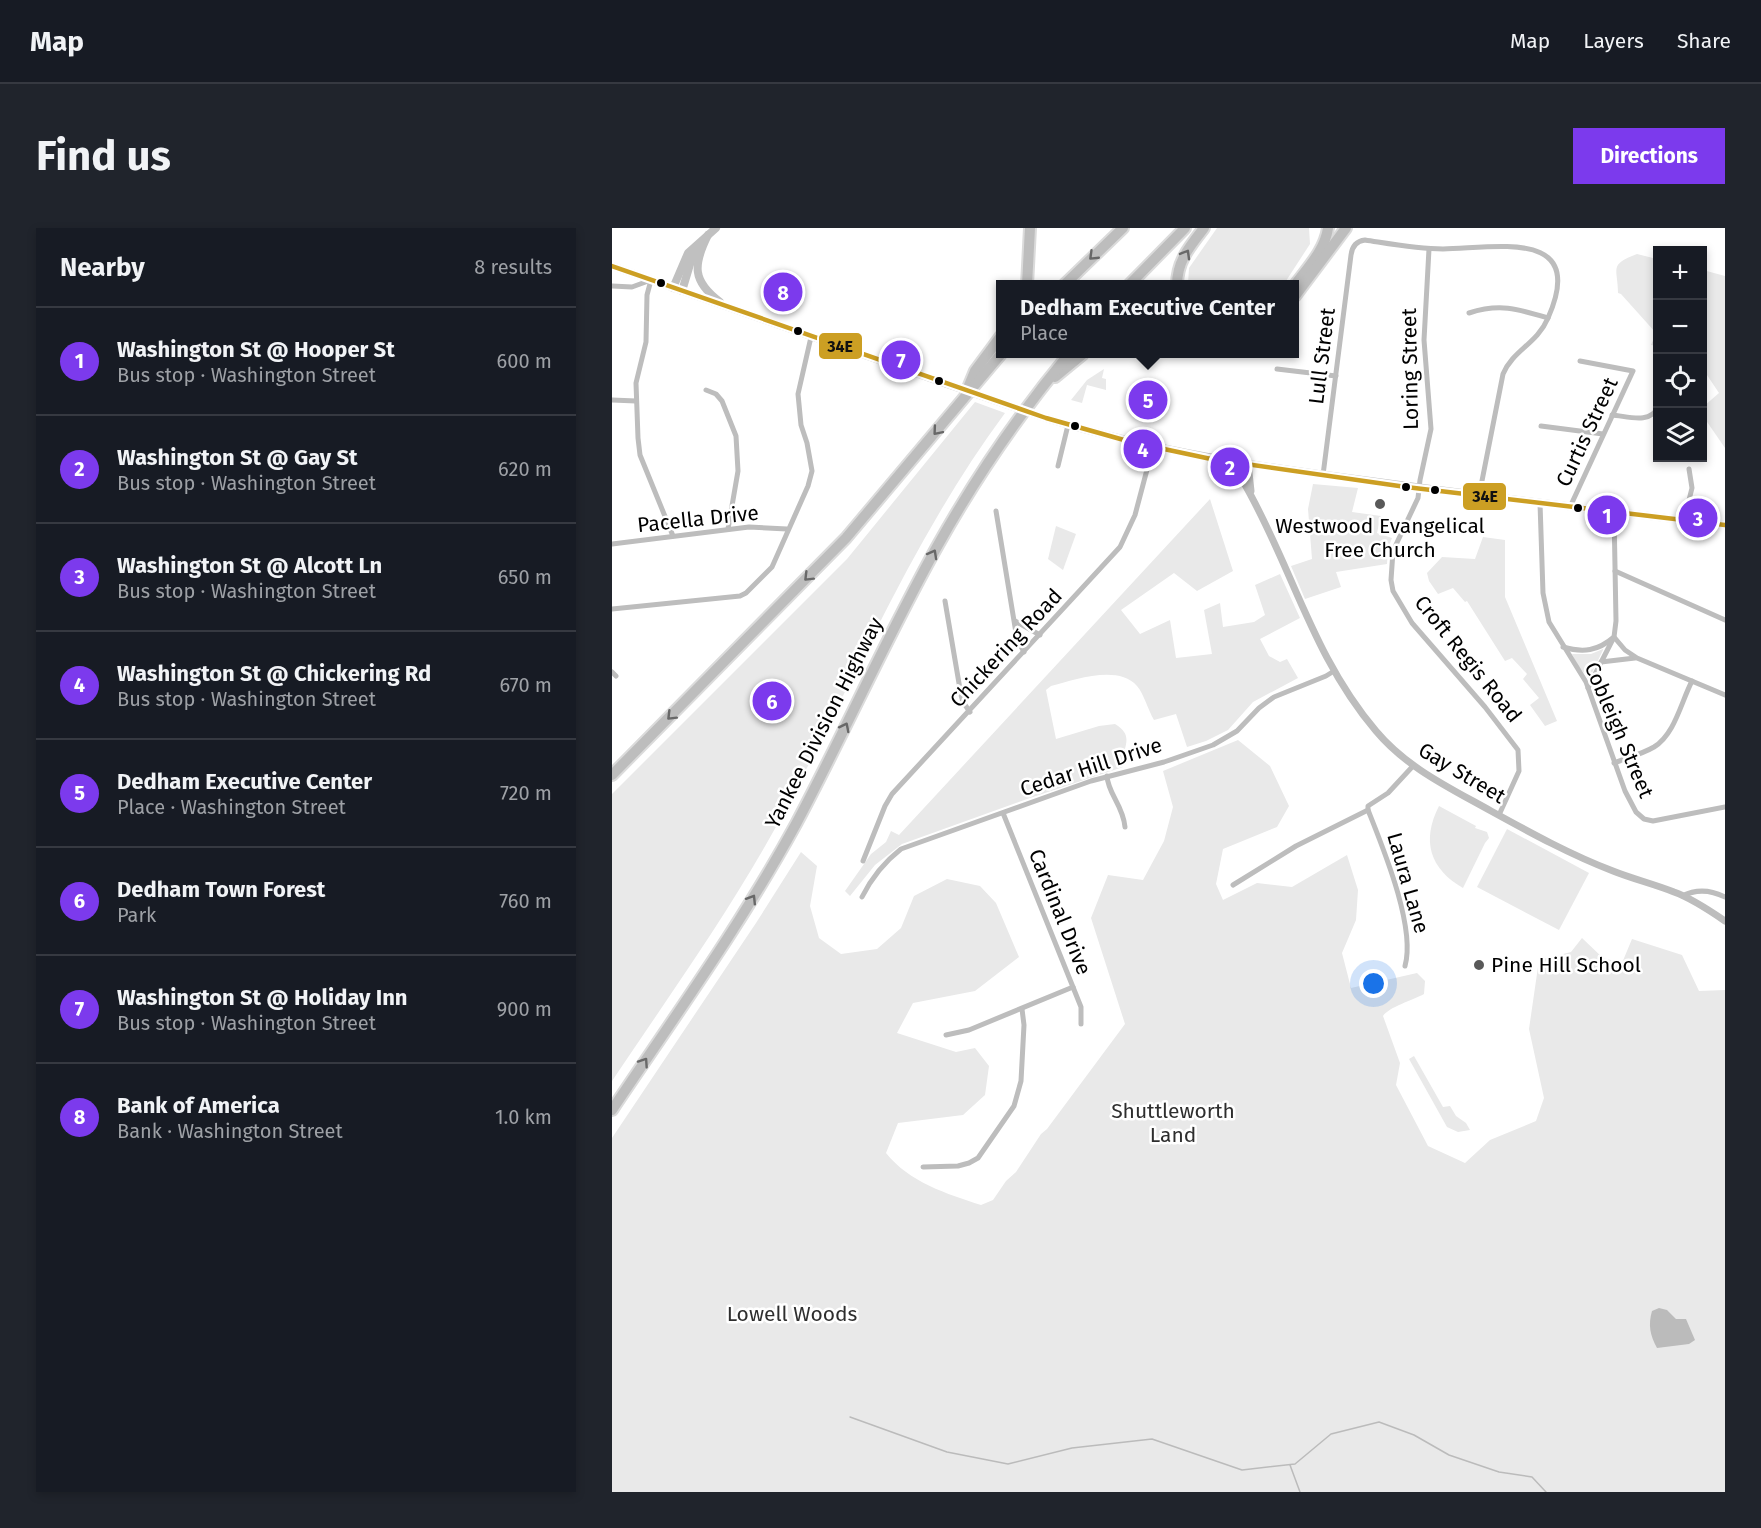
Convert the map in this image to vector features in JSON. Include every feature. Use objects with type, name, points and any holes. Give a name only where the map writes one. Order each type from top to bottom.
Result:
[{"type":"highway","points":[[1027,280],[1030,228]]},
{"type":"highway","points":[[1069,280],[1123,228]]},
{"type":"highway","points":[[1134,280],[1185,228]]},
{"type":"highway","points":[[1177,280],[1182,260],[1204,228]]},
{"type":"highway","points":[[1298,280],[1322,246],[1328,228]]},
{"type":"highway","points":[[1299,291],[1346,228]]},
{"type":"highway","points":[[962,401],[975,371],[996,343]]},
{"type":"highway","points":[[612,775],[846,538],[998,358]]},
{"type":"highway","name":"Yankee Division Highway","points":[[612,1110],[764,879],[811,794],[934,552],[982,473],[1066,358]]},
{"type":"highway","points":[[1041,389],[1078,358]]},
{"type":"main road","points":[[673,288],[688,253],[716,228]]},
{"type":"main road","points":[[682,291],[693,257],[708,235]]},
{"type":"main road","points":[[708,235],[697,258],[698,275],[706,290],[729,308]]},
{"type":"main road","points":[[612,266],[1046,418],[1153,447],[1419,489],[1725,525]]},
{"type":"street","name":"Lull Street","points":[[1323,475],[1354,246],[1365,240],[1429,249]]},
{"type":"street","points":[[1429,249],[1508,244],[1539,248],[1547,252],[1554,263],[1557,274],[1557,287],[1548,318],[1537,337],[1512,358],[1503,374],[1479,496]]},
{"type":"street","name":"Loring Street","points":[[1419,489],[1431,429],[1424,340],[1429,249]]},
{"type":"street","points":[[612,286],[632,287],[651,280]]},
{"type":"street","points":[[651,280],[647,295],[646,342],[636,383],[640,455],[673,536]]},
{"type":"street","points":[[1468,314],[1485,308],[1508,307],[1548,318]]},
{"type":"street","points":[[612,609],[648,603],[740,596],[746,593],[772,567],[808,486],[812,471],[801,425],[798,394],[812,337]]},
{"type":"street","name":"Curtis Street","points":[[1570,507],[1633,371],[1580,362]]},
{"type":"street","points":[[1277,369],[1336,376]]},
{"type":"street","points":[[706,390],[716,394],[722,401],[736,436],[738,471],[728,529]]},
{"type":"street","points":[[612,400],[636,400]]},
{"type":"street","points":[[1612,414],[1648,418],[1657,408]]},
{"type":"street","points":[[1058,466],[1068,425]]},
{"type":"street","points":[[1541,426],[1603,434]]},
{"type":"street","name":"Chickering Road","points":[[863,861],[885,806],[892,795],[1113,556],[1126,537],[1139,504],[1153,447]]},
{"type":"street","name":"Gay Street","points":[[1243,463],[1241,473],[1306,619],[1334,671],[1377,732],[1413,766],[1499,815],[1582,858],[1682,896],[1724,918]]},
{"type":"street","points":[[1684,520],[1692,488],[1689,469]]},
{"type":"street","name":"Croft Regis Road","points":[[1419,489],[1414,507],[1394,551],[1391,580],[1393,591],[1412,623],[1485,707],[1518,750],[1519,771],[1499,815]]},
{"type":"street","name":"Cobleigh Street","points":[[1540,503],[1545,608],[1552,628],[1588,688],[1614,763],[1636,812],[1644,819],[1653,821],[1725,807]]},
{"type":"street","points":[[996,511],[1018,644],[1024,652]]},
{"type":"street","points":[[1588,688],[1614,638],[1616,621],[1614,512]]},
{"type":"street","name":"Pacella Drive","points":[[612,544],[749,527],[787,529]]},
{"type":"street","points":[[1615,571],[1725,620]]},
{"type":"street","points":[[945,601],[960,695],[970,712]]},
{"type":"street","points":[[1015,621],[1040,635]]},
{"type":"street","points":[[1563,647],[1591,651],[1614,638]]},
{"type":"street","points":[[1614,638],[1625,650],[1637,658],[1725,695]]},
{"type":"street","points":[[1601,662],[1637,658]]},
{"type":"street","name":"Cedar Hill Drive","points":[[862,897],[878,870],[901,849],[1107,776],[1164,762],[1213,745],[1237,731],[1259,708],[1274,697],[1334,671]]},
{"type":"street","points":[[1614,763],[1657,746],[1677,716],[1692,681]]},
{"type":"street","name":"Laura Lane","points":[[1405,966],[1409,941],[1389,866],[1368,806],[1388,793],[1413,766]]},
{"type":"street","points":[[1107,776],[1109,785],[1122,810],[1125,827]]},
{"type":"street","name":"Laura Lane","points":[[1233,885],[1296,846],[1368,810]]},
{"type":"street","name":"Cardinal Drive","points":[[1003,813],[1081,1007],[1081,1023]]},
{"type":"street","name":"Gay Street","points":[[1682,896],[1692,891],[1725,897]]},
{"type":"street","points":[[946,1035],[969,1030],[1073,987]]},
{"type":"street","points":[[923,1167],[958,1166],[969,1164],[978,1158],[1014,1106],[1020,1081],[1024,1025],[1022,1009]]},
{"type":"green space","points":[[1217,228],[1309,228],[1310,244],[1287,280],[1188,280],[1189,268]]},
{"type":"green space","points":[[1637,254],[1653,258],[1653,330],[1618,293],[1617,268],[1622,261]]},
{"type":"green space","points":[[1707,271],[1725,276],[1725,448],[1707,422],[1707,404],[1719,393],[1707,375]]},
{"type":"green space","points":[[1104,369],[1102,378],[1106,379],[1106,390],[1087,385],[1082,403],[1071,400],[1087,380]]},
{"type":"green space","points":[[975,402],[1005,413],[972,460],[913,559],[764,849],[701,949],[612,1081],[612,794],[847,559]]},
{"type":"green space","points":[[1313,484],[1358,488],[1352,512],[1381,516],[1377,533],[1392,538],[1388,549],[1387,564],[1336,572],[1341,587],[1305,599],[1291,566],[1312,559],[1308,509]]},
{"type":"green space","points":[[1210,499],[1233,571],[1197,591],[1174,573],[1121,610],[1140,634],[1170,620],[1176,658],[1212,654],[1204,610],[1220,603],[1223,627],[1254,622],[1265,615],[1255,585],[1280,574],[1300,618],[1260,639],[1269,656],[1280,662],[1287,659],[1298,678],[1253,702],[1228,730],[1187,747],[1176,714],[1154,720],[1139,689],[1129,679],[1108,675],[1096,676],[1051,686],[1046,690],[1056,739],[1099,726],[1115,724],[1122,729],[1126,739],[1123,767],[902,844],[875,865],[850,896],[845,891],[871,854],[886,842],[891,831],[899,835]]},
{"type":"green space","points":[[1056,526],[1076,534],[1063,570],[1048,559]]},
{"type":"green space","points":[[1483,537],[1505,540],[1505,597],[1557,721],[1545,726],[1530,705],[1539,698],[1523,679],[1527,674],[1512,658],[1505,661],[1467,601],[1465,602],[1453,588],[1438,594],[1429,581],[1427,573],[1442,557],[1475,559]]},
{"type":"green space","points":[[1603,649],[1589,679],[1572,654],[1591,654]]},
{"type":"green space","points":[[1238,740],[1270,766],[1289,806],[1277,827],[1223,849],[1216,884],[1223,900],[1257,883],[1292,887],[1347,855],[1358,890],[1356,920],[1342,953],[1351,988],[1417,973],[1425,981],[1424,994],[1383,1016],[1400,1063],[1396,1085],[1428,1146],[1465,1163],[1490,1140],[1536,1121],[1544,1098],[1529,1029],[1539,960],[1571,952],[1582,938],[1603,958],[1622,963],[1632,939],[1682,955],[1699,991],[1725,990],[1725,1492],[612,1492],[612,1138],[801,852],[817,866],[810,906],[819,938],[841,954],[877,949],[901,928],[914,896],[947,879],[980,886],[996,903],[1019,957],[975,991],[913,1003],[897,1033],[956,1052],[975,1048],[989,1066],[985,1095],[963,1115],[898,1123],[886,1153],[906,1172],[929,1186],[981,1205],[993,1200],[1006,1181],[1016,1172],[1041,1134],[1125,1024],[1091,918],[1108,875],[1143,880],[1164,841],[1173,807],[1163,771]]},
{"type":"green space","points":[[1439,806],[1476,826],[1475,828],[1487,832],[1489,838],[1463,888],[1443,872],[1432,853],[1431,831]]},
{"type":"green space","points":[[1507,829],[1589,873],[1559,930],[1477,887]]},
{"type":"green space","points":[[1414,1056],[1443,1107],[1450,1106],[1470,1130],[1458,1132],[1447,1127],[1409,1059]]},
{"type":"shaded area","points":[[1659,1308],[1667,1310],[1676,1319],[1686,1319],[1695,1340],[1689,1344],[1657,1348],[1651,1334],[1650,1321],[1652,1311]]},
{"type":"waterway","points":[[850,1417],[947,1452],[1008,1464],[1072,1448],[1152,1439],[1242,1470],[1295,1464],[1331,1434],[1379,1422],[1414,1435],[1449,1455],[1499,1472],[1532,1477],[1546,1492]]},
{"type":"waterway","points":[[1290,1465],[1300,1492]]},
{"type":"transit line","name":"34E","points":[[612,266],[1046,418],[1131,442],[1211,459],[1406,487],[1725,525]]},
{"type":"place","name":"Bank of America","points":[[783,292]]},
{"type":"place","name":"Washington St @ Holiday Inn","points":[[901,360]]},
{"type":"place","name":"Dedham Executive Center","points":[[1148,400]]},
{"type":"place","name":"Washington St @ Chickering Rd","points":[[1143,449]]},
{"type":"place","name":"Washington St @ Gay St","points":[[1230,467]]},
{"type":"place","name":"Westwood Evangelical Free Church","points":[[1380,504]]},
{"type":"place","name":"Washington St @ Hooper St","points":[[1607,515]]},
{"type":"place","name":"Washington St @ Alcott Ln","points":[[1698,518]]},
{"type":"place","name":"Dedham Town Forest","points":[[772,701]]},
{"type":"place","name":"Pine Hill School","points":[[1479,965]]},
{"type":"park label","name":"Shuttleworth Land","points":[[1173,1123]]},
{"type":"park label","name":"Lowell Woods","points":[[792,1314]]}]
